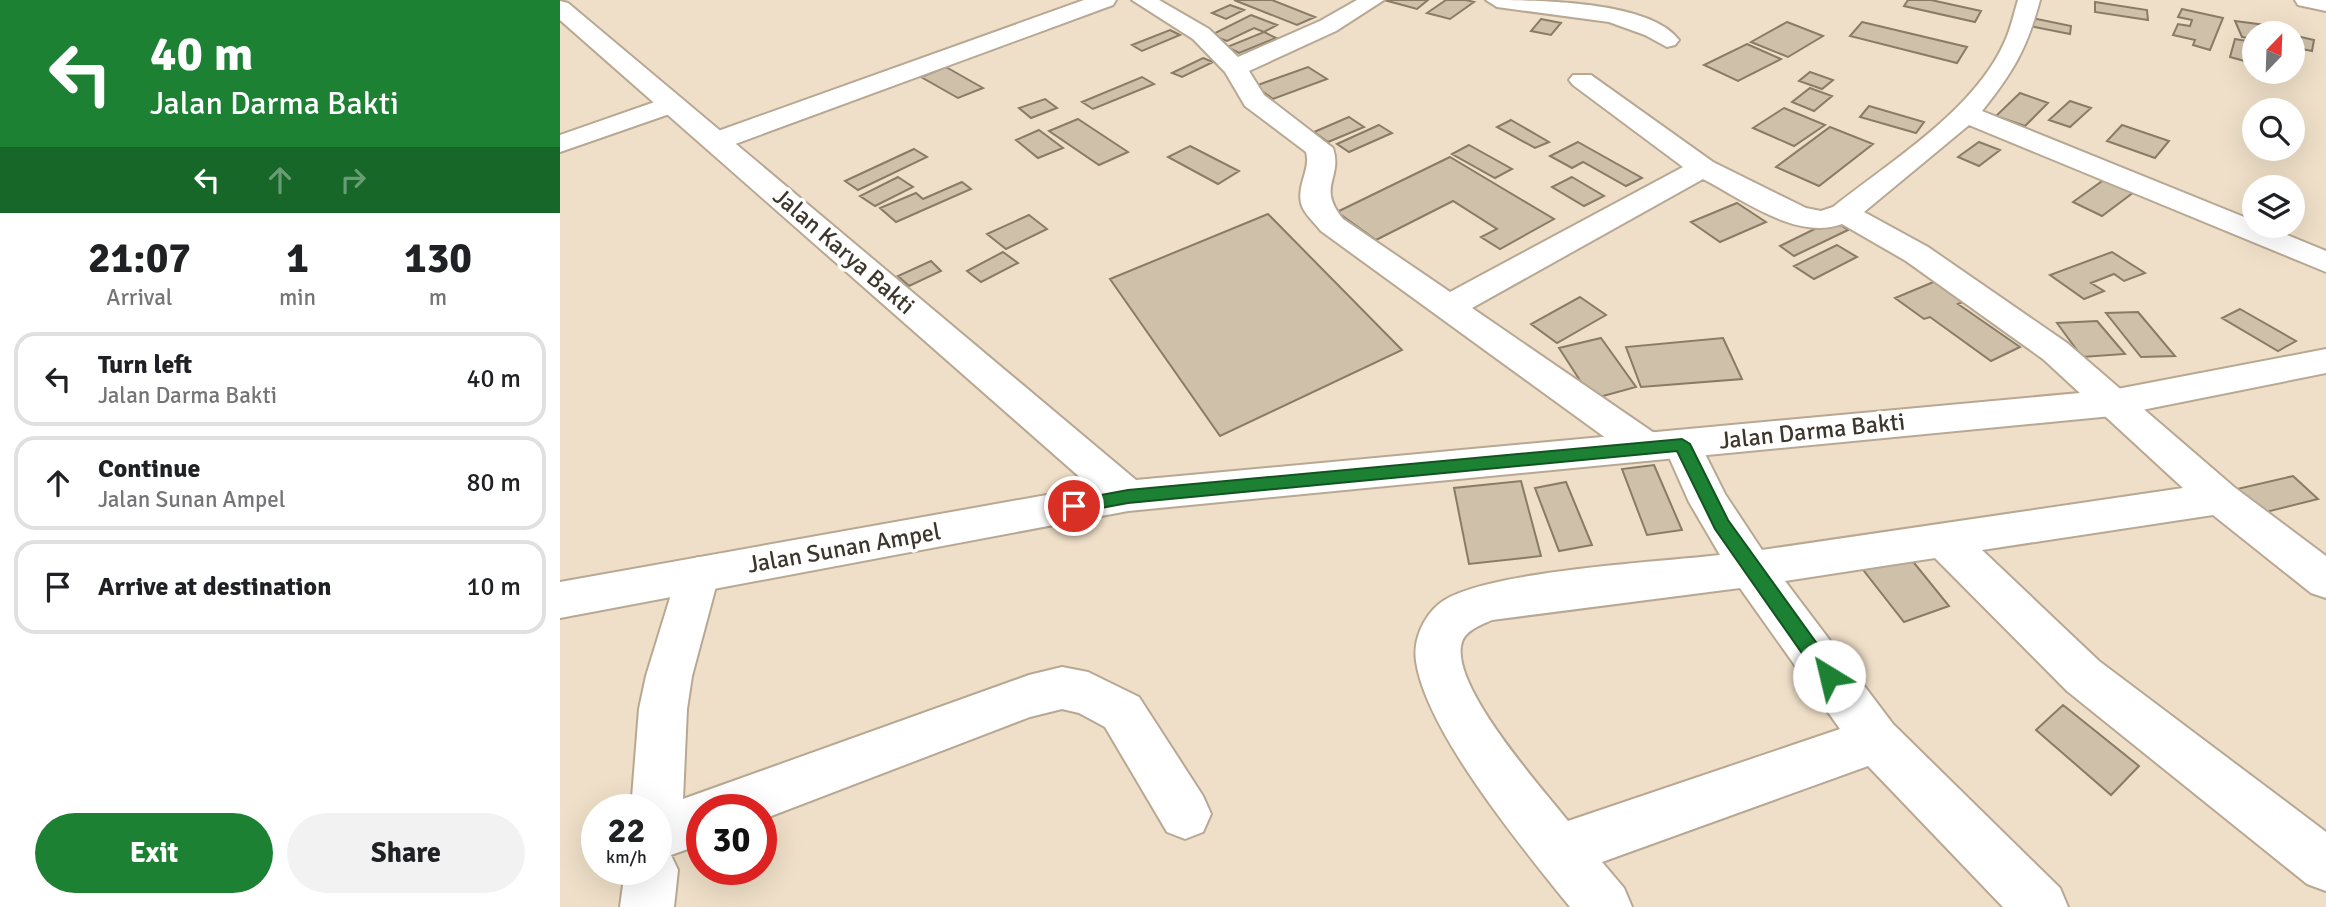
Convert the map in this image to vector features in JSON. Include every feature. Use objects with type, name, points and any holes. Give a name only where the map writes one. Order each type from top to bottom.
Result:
[{"type":"street","points":[[717,141],[1105,0]]},
{"type":"street","points":[[1143,0],[1201,34],[1235,68],[1254,100],[1319,148],[1323,161],[1315,187],[1316,205],[1332,225],[1447,308],[1664,446],[1715,513],[1751,569],[1876,740],[2041,907]]},
{"type":"street","points":[[1235,68],[1328,26],[1373,0]]},
{"type":"street","points":[[1497,0],[1605,14],[1659,32],[1667,40]]},
{"type":"street","points":[[1582,80],[1703,167],[1807,219],[1823,221],[1844,213],[1966,114],[1999,73],[2017,41],[2029,0]]},
{"type":"street","points":[[2305,0],[2326,5]]},
{"type":"street","name":"Jalan Karya Bakti","points":[[560,8],[1128,496]]},
{"type":"street","points":[[560,144],[673,104]]},
{"type":"street","points":[[1966,114],[2326,262]]},
{"type":"street","points":[[1447,308],[1703,167]]},
{"type":"street","points":[[1844,213],[1917,254],[2055,351],[2220,498],[2326,580]]},
{"type":"street","name":"Jalan Darma Bakti","points":[[1128,496],[2112,402],[2326,361]]},
{"type":"street","name":"Jalan Sunan Ampel","points":[[560,600],[1128,496]]},
{"type":"street","points":[[1605,907],[1558,851],[1476,741],[1447,694],[1438,659],[1440,636],[1454,617],[1485,603],[1751,569],[2220,498]]},
{"type":"street","points":[[1944,540],[2083,676],[2326,865]]},
{"type":"street","points":[[658,794],[666,692],[698,575]]},
{"type":"street","points":[[766,794],[1029,696],[1062,688],[1088,694],[1122,712],[1185,814]]},
{"type":"street","points":[[1558,851],[1876,740]]},
{"type":"street","points":[[647,907],[650,885]]},
{"type":"building","points":[[1234,0],[1272,0],[1315,17],[1297,25]]},
{"type":"building","points":[[1384,0],[1428,0],[1417,9]]},
{"type":"building","points":[[1446,0],[1474,2],[1450,19],[1427,13]]},
{"type":"building","points":[[1908,0],[1931,0],[1981,11],[1975,22],[1904,6]]},
{"type":"building","points":[[2095,2],[2147,10],[2148,20],[2095,12]]},
{"type":"building","points":[[1230,5],[1244,10],[1226,19],[1212,13]]},
{"type":"building","points":[[2182,9],[2223,18],[2210,50],[2193,45],[2195,40],[2173,35],[2178,24],[2190,26],[2192,20],[2178,17]]},
{"type":"building","points":[[1251,15],[1277,25],[1264,32],[1254,28],[1227,41],[1211,35]]},
{"type":"building","points":[[2032,18],[2071,26],[2070,34],[2030,26]]},
{"type":"building","points":[[1541,19],[1561,23],[1551,35],[1531,31]]},
{"type":"building","points":[[2235,21],[2242,22],[2242,37]]},
{"type":"building","points":[[1787,22],[1823,36],[1788,57],[1751,42]]},
{"type":"building","points":[[1862,22],[1967,47],[1957,63],[1850,36]]},
{"type":"building","points":[[1170,30],[1180,35],[1142,51],[1132,45]]},
{"type":"building","points":[[1264,32],[1276,38],[1239,53],[1227,47]]},
{"type":"building","points":[[2305,38],[2314,40],[2312,51],[2305,50]]},
{"type":"building","points":[[2235,39],[2242,40],[2242,60],[2230,57]]},
{"type":"building","points":[[1747,44],[1781,59],[1738,81],[1704,65]]},
{"type":"building","points":[[1203,58],[1213,62],[1182,77],[1172,73]]},
{"type":"building","points":[[946,67],[983,88],[958,98],[921,77]]},
{"type":"building","points":[[1308,67],[1327,79],[1273,99],[1255,86]]},
{"type":"building","points":[[1810,72],[1833,80],[1822,89],[1799,81]]},
{"type":"building","points":[[1142,77],[1154,84],[1093,109],[1082,102]]},
{"type":"building","points":[[1810,88],[1832,96],[1814,111],[1792,102]]},
{"type":"building","points":[[2020,93],[2048,103],[2025,126],[1996,116]]},
{"type":"building","points":[[1045,99],[1057,108],[1031,118],[1019,108]]},
{"type":"building","points":[[2070,101],[2091,108],[2070,127],[2049,120]]},
{"type":"building","points":[[1869,106],[1924,122],[1916,133],[1860,117]]},
{"type":"building","points":[[1784,108],[1825,125],[1794,146],[1753,128]]},
{"type":"building","points":[[1349,117],[1364,127],[1328,142],[1314,132]]},
{"type":"building","points":[[1078,119],[1128,152],[1099,165],[1049,131]]},
{"type":"building","points":[[1511,120],[1549,142],[1535,148],[1497,127]]},
{"type":"building","points":[[1379,125],[1392,133],[1349,152],[1337,144]]},
{"type":"building","points":[[2122,125],[2169,141],[2155,158],[2107,141]]},
{"type":"building","points":[[1830,127],[1873,144],[1819,186],[1776,167]]},
{"type":"building","points":[[1039,130],[1063,148],[1038,158],[1016,140]]},
{"type":"building","points":[[1578,142],[1642,178],[1626,186],[1583,162],[1572,168],[1550,156]]},
{"type":"building","points":[[1979,142],[2000,150],[1979,166],[1958,157]]},
{"type":"building","points":[[1469,145],[1512,169],[1495,178],[1452,154]]},
{"type":"building","points":[[1190,146],[1239,171],[1218,184],[1168,157]]},
{"type":"building","points":[[914,149],[927,157],[858,190],[845,181]]},
{"type":"building","points":[[1450,157],[1554,219],[1500,249],[1481,237],[1497,229],[1453,201],[1376,240],[1337,212]]},
{"type":"building","points":[[898,177],[913,187],[875,206],[860,196]]},
{"type":"building","points":[[1572,177],[1604,196],[1584,206],[1552,187]]},
{"type":"building","points":[[2105,179],[2134,192],[2102,216],[2073,202]]},
{"type":"building","points":[[962,182],[971,189],[896,222],[880,208],[916,193],[923,199]]},
{"type":"building","points":[[1737,203],[1766,222],[1720,242],[1691,222]]},
{"type":"building","points":[[1268,214],[1402,350],[1220,436],[1110,279]]},
{"type":"building","points":[[1029,215],[1047,229],[1006,249],[987,234]]},
{"type":"building","points":[[1833,220],[1848,230],[1794,256],[1780,246]]},
{"type":"building","points":[[1837,245],[1857,257],[1814,279],[1794,266]]},
{"type":"building","points":[[1003,252],[1018,263],[981,282],[967,271]]},
{"type":"building","points":[[2112,252],[2145,273],[2124,281],[2114,274],[2091,283],[2104,291],[2084,299],[2050,275]]},
{"type":"building","points":[[931,261],[941,271],[909,286],[898,276]]},
{"type":"building","points":[[1936,281],[1965,301],[1958,304],[2020,347],[1991,361],[1930,317],[1924,319],[1895,298]]},
{"type":"building","points":[[1580,297],[1606,315],[1557,343],[1531,324]]},
{"type":"building","points":[[2240,309],[2296,341],[2278,351],[2222,318]]},
{"type":"building","points":[[2138,312],[2175,356],[2141,357],[2106,313]]},
{"type":"building","points":[[2097,321],[2125,354],[2082,357],[2057,323]]},
{"type":"building","points":[[1601,338],[1636,387],[1592,399],[1559,348]]},
{"type":"building","points":[[1723,338],[1742,379],[1641,387],[1626,347]]},
{"type":"building","points":[[1654,465],[1682,530],[1647,535],[1622,469]]},
{"type":"building","points":[[2293,476],[2318,499],[2262,513],[2237,489]]},
{"type":"building","points":[[1521,481],[1541,556],[1469,564],[1454,488]]},
{"type":"building","points":[[1566,482],[1592,545],[1559,551],[1535,488]]},
{"type":"building","points":[[1902,548],[1949,606],[1904,622],[1857,562]]},
{"type":"building","points":[[2063,705],[2139,766],[2111,795],[2036,730]]},
{"type":"route","points":[[1074,506],[1128,496],[1682,444],[1721,524],[1829,676]]}]
